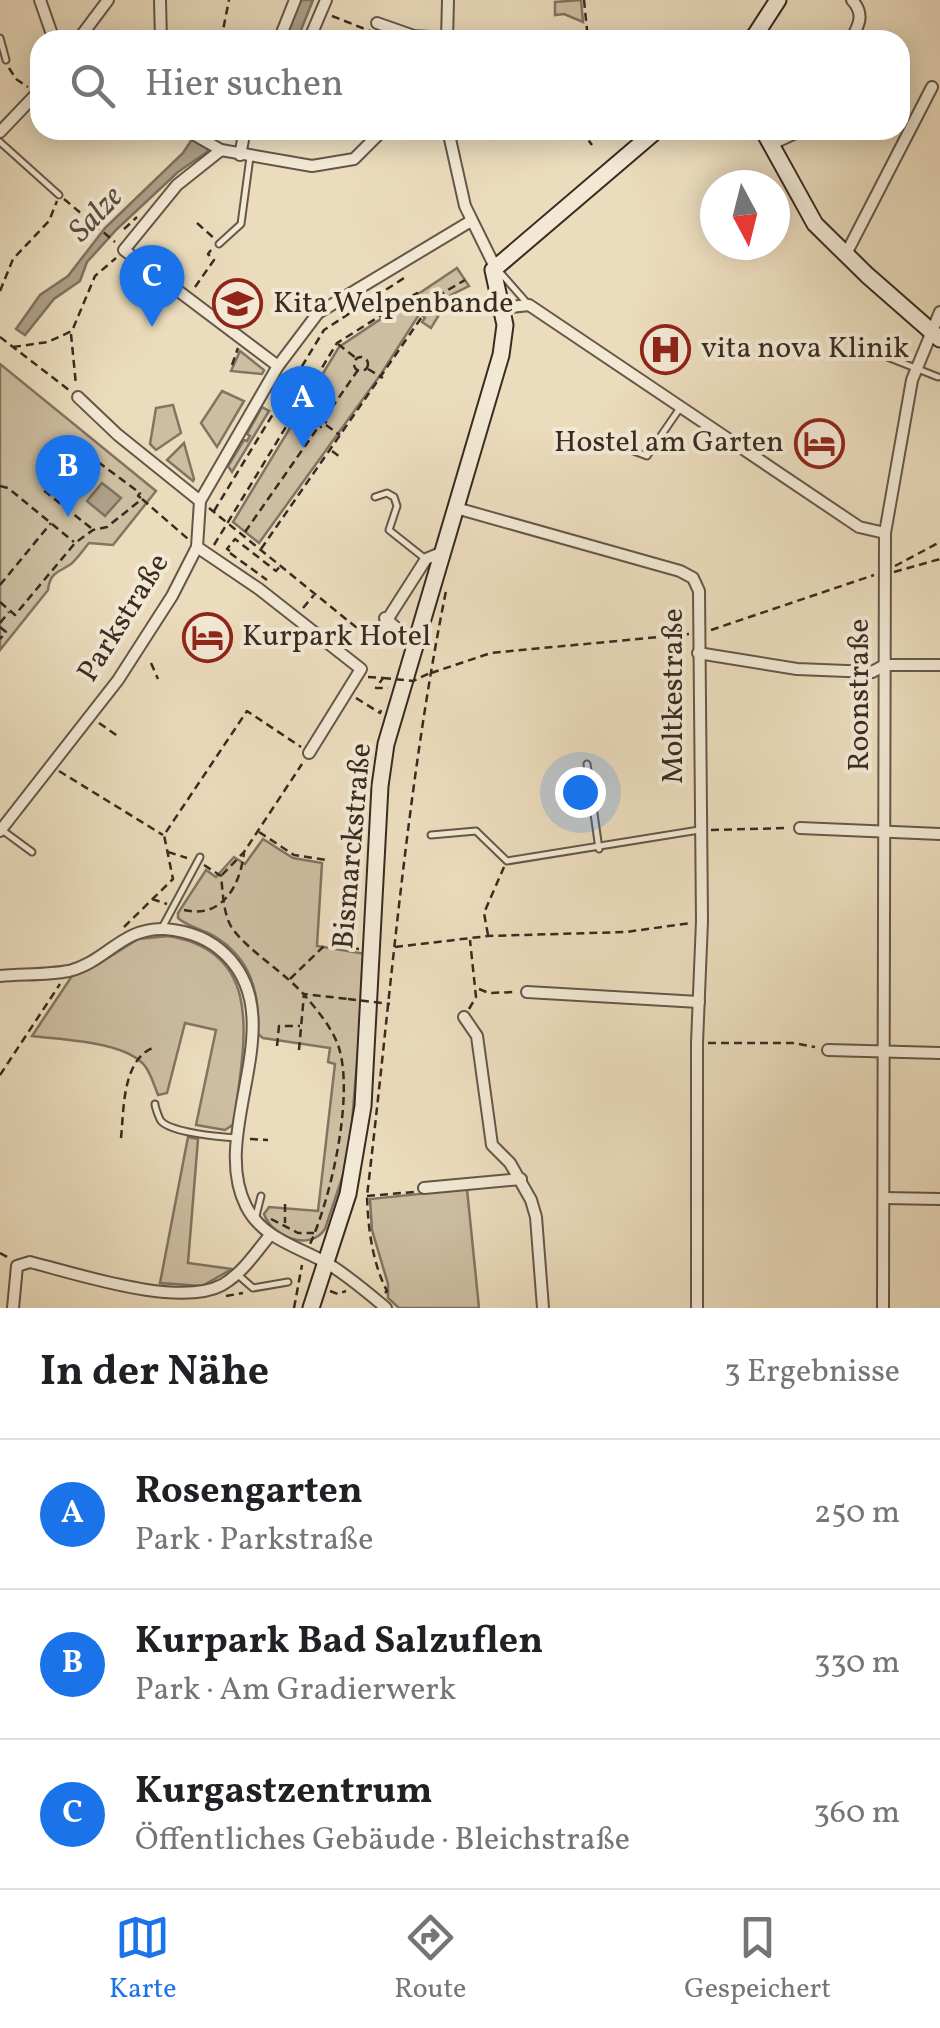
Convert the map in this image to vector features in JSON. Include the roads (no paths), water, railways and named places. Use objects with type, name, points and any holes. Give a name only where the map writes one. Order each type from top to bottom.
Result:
[{"type":"main road","points":[[758,30],[778,0]]},
{"type":"main road","points":[[496,267],[645,140]]},
{"type":"main road","points":[[769,140],[815,224],[935,335]]},
{"type":"main road","name":"Bismarckstraße","points":[[312,1308],[348,1194],[364,1106],[380,786],[392,716],[448,556],[456,508],[501,355],[503,316],[492,274],[496,267]]},
{"type":"street","points":[[40,0],[50,30]]},
{"type":"street","points":[[86,30],[108,0]]},
{"type":"street","points":[[160,0],[161,30]]},
{"type":"street","points":[[283,30],[294,0]]},
{"type":"street","points":[[314,30],[326,0]]},
{"type":"street","points":[[447,30],[448,0]]},
{"type":"street","points":[[852,0],[861,14],[857,30]]},
{"type":"street","points":[[377,23],[397,30]]},
{"type":"street","points":[[910,129],[932,86]]},
{"type":"street","points":[[0,132],[30,95]]},
{"type":"street","points":[[203,140],[245,156],[312,166],[354,159],[375,140]]},
{"type":"street","points":[[245,140],[245,156]]},
{"type":"street","points":[[451,140],[471,221],[496,267]]},
{"type":"street","points":[[846,254],[904,140]]},
{"type":"street","points":[[216,148],[121,247],[278,366]]},
{"type":"street","name":"Parkstraße","points":[[1,830],[118,680],[172,596],[197,547],[200,501],[278,366],[318,313],[471,221]]},
{"type":"street","points":[[503,316],[529,305],[860,526],[885,533]]},
{"type":"street","name":"Roonstraße","points":[[883,1308],[885,533],[915,368],[935,335],[940,312]]},
{"type":"street","points":[[78,397],[200,501]]},
{"type":"street","name":"Moltkestraße","points":[[456,508],[680,571],[693,578],[699,591],[702,921],[697,1043],[697,1308]]},
{"type":"street","points":[[197,547],[360,669],[309,753]]},
{"type":"street","points":[[380,630],[426,559],[448,556]]},
{"type":"street","points":[[385,618],[415,644]]},
{"type":"street","points":[[698,653],[797,670],[872,672],[884,665],[940,665]]},
{"type":"street","points":[[800,828],[940,834]]},
{"type":"street","points":[[0,976],[69,970],[97,958],[129,935],[161,929],[199,936],[217,946],[238,967],[250,996],[252,1043],[238,1138],[237,1174],[244,1204],[271,1234],[326,1262],[382,1305]]},
{"type":"street","points":[[527,992],[699,1002]]},
{"type":"street","points":[[464,1017],[478,1036],[492,1144],[521,1179],[536,1217],[543,1308]]},
{"type":"street","points":[[828,1050],[940,1053]]},
{"type":"street","points":[[424,1188],[521,1179]]},
{"type":"street","points":[[884,1198],[940,1199]]},
{"type":"street","points":[[13,1308],[16,1266],[30,1262],[166,1294],[209,1291],[237,1274],[271,1234]]},
{"type":"street","points":[[163,1308],[166,1294]]},
{"type":"lane","points":[[0,38],[6,60]]},
{"type":"lane","points":[[0,142],[59,194]]},
{"type":"lane","points":[[219,244],[241,224],[245,156]]},
{"type":"lane","points":[[496,267],[529,305]]},
{"type":"lane","points":[[852,342],[938,377]]},
{"type":"lane","points":[[617,445],[648,456],[681,406]]},
{"type":"lane","points":[[375,497],[387,493],[394,497],[397,506],[389,530],[426,559]]},
{"type":"lane","points":[[587,764],[599,848]]},
{"type":"lane","points":[[1,830],[32,852]]},
{"type":"lane","points":[[432,835],[476,831],[507,861],[700,830]]},
{"type":"lane","points":[[161,929],[200,860]]},
{"type":"lane","points":[[154,1104],[166,1124],[208,1136],[238,1138]]},
{"type":"lane","points":[[254,1218],[260,1210],[261,1196]]},
{"type":"lane","points":[[237,1274],[253,1288],[288,1282]]},
{"type":"place","name":"Kita Welpenbande","points":[[238,304]]},
{"type":"place","name":"Kurgastzentrum","points":[[152,327]]},
{"type":"place","name":"vita nova Klinik","points":[[666,349]]},
{"type":"place","name":"Hostel am Garten","points":[[819,443]]},
{"type":"place","name":"Rosengarten","points":[[303,448]]},
{"type":"place","name":"Kurpark Bad Salzuflen","points":[[68,517]]},
{"type":"place","name":"Kurpark Hotel","points":[[207,637]]},
{"type":"water label","name":"Salze","points":[[97,215]]}]
